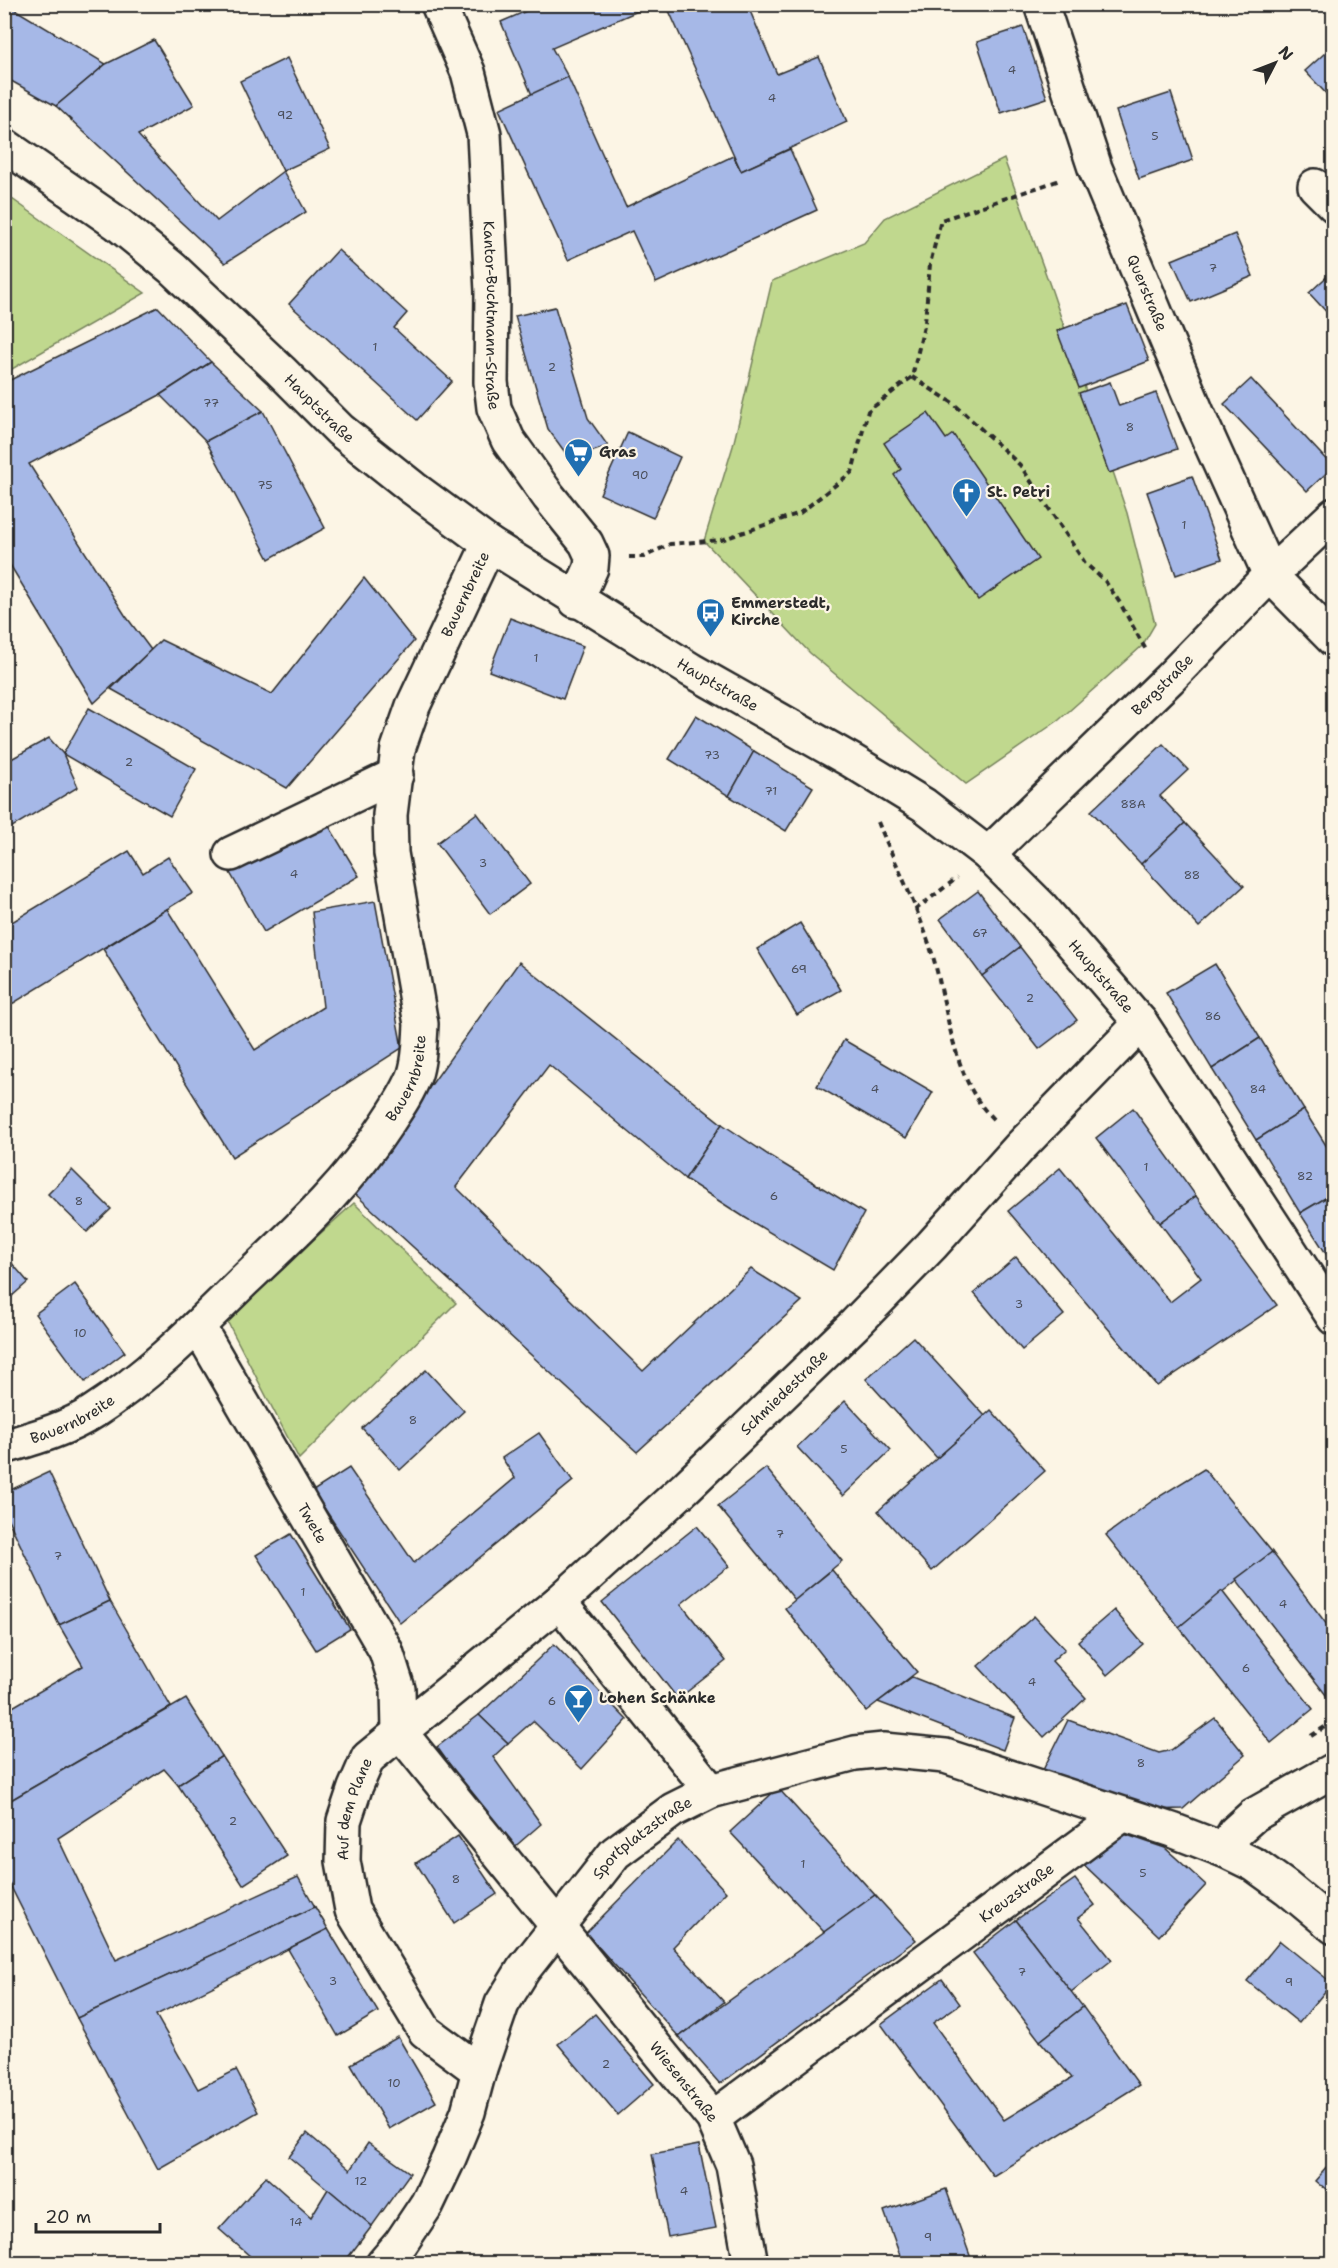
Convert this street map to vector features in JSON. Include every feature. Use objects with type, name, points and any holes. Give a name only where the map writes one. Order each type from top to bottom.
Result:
[{"type":"street","name":"Kantor-Buchtmann-Straße","points":[[438,4],[468,72],[484,134],[492,292],[491,382],[494,408],[508,440],[586,543],[592,556]]},
{"type":"street","name":"Querstraße","points":[[1041,4],[1095,168],[1198,416],[1270,575]]},
{"type":"street","name":"Hauptstraße","points":[[4,145],[118,224],[171,268],[340,430],[489,544],[576,601],[924,805],[988,854],[1041,907],[1141,1023],[1334,1318]]},
{"type":"street","name":"Bergstraße","points":[[988,854],[1169,679],[1270,575],[1334,515]]},
{"type":"street","name":"Bauernbreite","points":[[4,1447],[40,1436],[91,1413],[131,1386],[198,1326],[348,1179],[371,1149],[400,1104],[414,1075],[420,1049],[421,1024],[391,853],[390,815],[398,749],[413,706],[489,544]]},
{"type":"street","points":[[576,601],[591,568],[592,556]]},
{"type":"street","points":[[1270,575],[1334,640]]},
{"type":"street","points":[[231,854],[396,776]]},
{"type":"street","name":"Schmiedestraße","points":[[399,1731],[559,1602],[685,1488],[855,1324],[932,1245],[1020,1147],[1141,1023]]},
{"type":"street","name":"Twete","points":[[198,1326],[386,1651],[398,1689],[399,1731]]},
{"type":"street","points":[[559,1602],[711,1791]]},
{"type":"street","points":[[399,1731],[558,1927]]},
{"type":"street","name":"Auf dem Plane","points":[[399,1731],[368,1758],[344,1821],[343,1861],[352,1910],[425,2031],[479,2071]]},
{"type":"street","name":"Sportplatzstraße","points":[[383,2264],[401,2243],[427,2204],[468,2112],[479,2071],[502,2004],[523,1970],[615,1853],[673,1810],[711,1791],[855,1753],[884,1750],[945,1756],[1122,1815]]},
{"type":"street","points":[[1224,1850],[1235,1832],[1254,1815],[1334,1770]]},
{"type":"street","points":[[1122,1815],[1196,1839],[1255,1865],[1334,1927]]},
{"type":"street","name":"Kreuzstraße","points":[[712,2118],[1122,1815]]},
{"type":"street","name":"Wiesenstraße","points":[[558,1927],[712,2118],[733,2165],[751,2264]]},
{"type":"path","points":[[592,556],[644,557],[670,544],[721,540],[800,513],[852,472],[868,411],[912,377],[925,322],[930,264],[941,220],[1095,168]]},
{"type":"path","points":[[912,377],[953,403],[1020,465],[1085,563],[1105,581],[1142,646],[1169,679]]},
{"type":"path","points":[[875,814],[931,948],[963,1073],[983,1109],[1020,1147]]},
{"type":"path","points":[[915,910],[988,854]]},
{"type":"green space","points":[[1004,159],[1052,291],[1127,513],[1155,624],[1142,646],[1059,720],[966,784],[810,653],[704,541],[733,446],[772,281],[864,243],[885,218]]},
{"type":"green space","points":[[5,194],[145,293],[4,373]]},
{"type":"green space","points":[[354,1203],[456,1303],[299,1459],[226,1319]]},
{"type":"building","points":[[4,4],[106,64],[56,106],[4,77]]},
{"type":"building","points":[[542,4],[654,4],[552,48],[568,77],[532,95],[501,22]]},
{"type":"building","points":[[666,4],[747,4],[777,74],[819,57],[847,122],[741,171]]},
{"type":"building","points":[[1023,27],[1047,98],[1001,113],[977,42]]},
{"type":"building","points":[[154,40],[194,105],[138,135],[217,221],[283,171],[306,212],[225,263],[56,106],[106,64]]},
{"type":"building","points":[[1334,45],[1334,102],[1305,71]]},
{"type":"building","points":[[287,58],[330,149],[283,171],[240,81]]},
{"type":"building","points":[[568,77],[626,207],[733,156],[741,171],[790,149],[817,210],[656,283],[632,231],[568,260],[499,109]]},
{"type":"building","points":[[1171,93],[1193,160],[1139,179],[1116,111]]},
{"type":"building","points":[[1235,234],[1253,276],[1191,302],[1172,260]]},
{"type":"building","points":[[338,250],[407,313],[394,328],[452,381],[417,420],[289,304]]},
{"type":"building","points":[[1334,270],[1334,320],[1309,293]]},
{"type":"building","points":[[1127,305],[1149,361],[1079,388],[1057,331]]},
{"type":"building","points":[[158,307],[211,362],[160,395],[29,464],[125,615],[151,650],[94,703],[4,555],[4,383]]},
{"type":"building","points":[[555,307],[588,418],[608,446],[570,459],[548,429],[515,316]]},
{"type":"building","points":[[211,362],[263,411],[206,441],[160,395]]},
{"type":"building","points":[[1251,379],[1333,467],[1307,491],[1224,404]]},
{"type":"building","points":[[1110,382],[1119,406],[1156,393],[1177,449],[1109,473],[1079,393]]},
{"type":"building","points":[[263,411],[325,528],[269,559],[206,441]]},
{"type":"building","name":"St. Petri","points":[[928,413],[946,439],[953,434],[1038,559],[978,600],[894,475],[901,469],[884,443]]},
{"type":"building","points":[[628,432],[680,457],[653,518],[600,494]]},
{"type":"building","points":[[1192,476],[1222,559],[1176,575],[1147,492]]},
{"type":"building","points":[[364,578],[414,641],[287,788],[111,689],[161,640],[272,694]]},
{"type":"building","points":[[510,618],[583,646],[563,699],[489,671]]},
{"type":"building","points":[[89,708],[196,769],[170,816],[63,754]]},
{"type":"building","points":[[696,715],[754,751],[729,796],[669,759]]},
{"type":"building","points":[[49,738],[63,754],[78,787],[4,832],[4,763]]},
{"type":"building","points":[[1163,744],[1188,770],[1160,796],[1185,823],[1141,864],[1091,811]]},
{"type":"building","points":[[754,751],[813,787],[786,831],[729,796]]},
{"type":"building","points":[[477,813],[530,884],[490,914],[437,843]]},
{"type":"building","points":[[323,816],[359,876],[264,932],[229,871]]},
{"type":"building","points":[[1185,823],[1244,886],[1199,927],[1141,864]]},
{"type":"building","points":[[129,851],[143,873],[168,857],[193,893],[4,1009],[4,910],[12,922]]},
{"type":"building","points":[[978,891],[1020,947],[982,976],[940,919]]},
{"type":"building","points":[[375,901],[402,1048],[232,1157],[103,949],[167,909],[255,1050],[323,1007],[312,912]]},
{"type":"building","points":[[800,923],[841,990],[797,1015],[757,949]]},
{"type":"building","points":[[1020,947],[1077,1020],[1039,1049],[982,976]]},
{"type":"building","points":[[519,962],[722,1124],[685,1179],[549,1065],[456,1187],[643,1371],[751,1269],[802,1301],[637,1452],[354,1193]]},
{"type":"building","points":[[1215,964],[1260,1038],[1212,1069],[1166,993]]},
{"type":"building","points":[[1260,1038],[1304,1110],[1256,1140],[1212,1069]]},
{"type":"building","points":[[844,1040],[933,1092],[906,1138],[817,1086]]},
{"type":"building","points":[[1133,1108],[1196,1196],[1160,1223],[1096,1138]]},
{"type":"building","points":[[1304,1110],[1334,1158],[1334,1193],[1300,1213],[1256,1140]]},
{"type":"building","points":[[722,1124],[864,1213],[833,1270],[685,1179]]},
{"type":"building","points":[[1060,1168],[1170,1302],[1201,1278],[1160,1223],[1196,1196],[1277,1305],[1157,1386],[1008,1211]]},
{"type":"building","points":[[72,1170],[111,1209],[87,1232],[48,1194]]},
{"type":"building","points":[[1334,1193],[1334,1266],[1300,1213]]},
{"type":"building","points":[[4,1254],[28,1282],[4,1303]]},
{"type":"building","points":[[1016,1257],[1064,1315],[1022,1350],[974,1293]]},
{"type":"building","points":[[75,1284],[125,1352],[85,1382],[35,1314]]},
{"type":"building","points":[[913,1337],[985,1416],[937,1458],[866,1379]]},
{"type":"building","points":[[426,1370],[464,1411],[400,1470],[362,1428]]},
{"type":"building","points":[[845,1401],[891,1450],[843,1496],[797,1447]]},
{"type":"building","points":[[991,1410],[1045,1471],[932,1571],[878,1511]]},
{"type":"building","points":[[539,1433],[573,1481],[400,1623],[313,1491],[349,1468],[414,1563],[515,1478],[502,1458]]},
{"type":"building","points":[[766,1468],[842,1561],[795,1600],[718,1506]]},
{"type":"building","points":[[1204,1469],[1272,1552],[1179,1627],[1106,1535],[1152,1501]]},
{"type":"building","points":[[49,1472],[110,1601],[59,1625],[4,1511],[4,1493]]},
{"type":"building","points":[[697,1526],[729,1566],[681,1604],[726,1661],[678,1699],[602,1602]]},
{"type":"building","points":[[291,1534],[350,1629],[316,1650],[256,1555]]},
{"type":"building","points":[[1272,1552],[1334,1634],[1334,1690],[1326,1695],[1236,1579]]},
{"type":"building","points":[[832,1570],[917,1672],[866,1711],[785,1608]]},
{"type":"building","points":[[1222,1591],[1313,1709],[1271,1743],[1179,1627]]},
{"type":"building","points":[[110,1601],[171,1707],[4,1804],[4,1712],[83,1666],[59,1625]]},
{"type":"building","points":[[1114,1610],[1143,1644],[1107,1675],[1078,1641]]},
{"type":"building","points":[[1034,1616],[1065,1649],[1052,1661],[1086,1698],[1044,1737],[978,1666]]},
{"type":"building","points":[[554,1644],[627,1720],[582,1769],[533,1721],[508,1743],[479,1715]]},
{"type":"building","points":[[912,1677],[1015,1718],[1003,1750],[878,1702]]},
{"type":"building","points":[[186,1699],[222,1756],[178,1785],[164,1769],[58,1838],[116,1960],[298,1877],[315,1907],[77,2018],[4,1873],[4,1804]]},
{"type":"building","points":[[479,1715],[508,1743],[493,1757],[541,1824],[511,1850],[437,1747]]},
{"type":"building","points":[[1215,1718],[1245,1755],[1183,1809],[1149,1810],[1042,1772],[1068,1720],[1159,1753],[1171,1750]]},
{"type":"building","points":[[222,1756],[287,1856],[243,1885],[178,1785]]},
{"type":"building","points":[[778,1788],[875,1895],[824,1932],[730,1832]]},
{"type":"building","points":[[1121,1833],[1165,1848],[1206,1885],[1159,1936],[1080,1861]]},
{"type":"building","points":[[458,1836],[497,1894],[454,1923],[416,1863]]},
{"type":"building","points":[[678,1840],[726,1892],[673,1947],[724,2002],[679,2037],[586,1933]]},
{"type":"building","points":[[1075,1879],[1095,1905],[1078,1918],[1112,1960],[1071,1992],[1016,1920]]},
{"type":"building","points":[[875,1895],[916,1940],[720,2084],[679,2037]]},
{"type":"building","points":[[315,1907],[328,1929],[156,2015],[198,2089],[236,2070],[258,2112],[158,2169],[77,2018]]},
{"type":"building","points":[[1016,1920],[1083,2007],[1040,2041],[973,1953]]},
{"type":"building","points":[[328,1929],[378,2012],[338,2036],[288,1949]]},
{"type":"building","points":[[1280,1941],[1332,1983],[1299,2023],[1247,1981]]},
{"type":"building","points":[[942,1979],[960,2004],[933,2023],[1004,2120],[1072,2078],[1040,2041],[1083,2007],[1139,2085],[993,2176],[881,2024]]},
{"type":"building","points":[[595,2014],[654,2084],[618,2115],[558,2044]]},
{"type":"building","points":[[398,2037],[436,2102],[389,2129],[351,2064]]},
{"type":"building","points":[[307,2133],[350,2170],[368,2143],[410,2173],[372,2226],[289,2157]]},
{"type":"building","points":[[699,2145],[716,2228],[668,2237],[652,2154]]},
{"type":"building","points":[[1334,2159],[1334,2197],[1315,2181]]},
{"type":"building","points":[[266,2177],[311,2217],[328,2189],[372,2226],[343,2264],[259,2264],[219,2229]]},
{"type":"building","points":[[946,2189],[973,2264],[903,2264],[884,2211]]},
{"type":"place","name":"Gras","points":[[578,478]]},
{"type":"place","name":"St. Petri","points":[[966,518]]},
{"type":"place","name":"Emmerstedt, Kirche","points":[[710,638]]},
{"type":"place","name":"Lohen Schänke","points":[[578,1724]]}]
